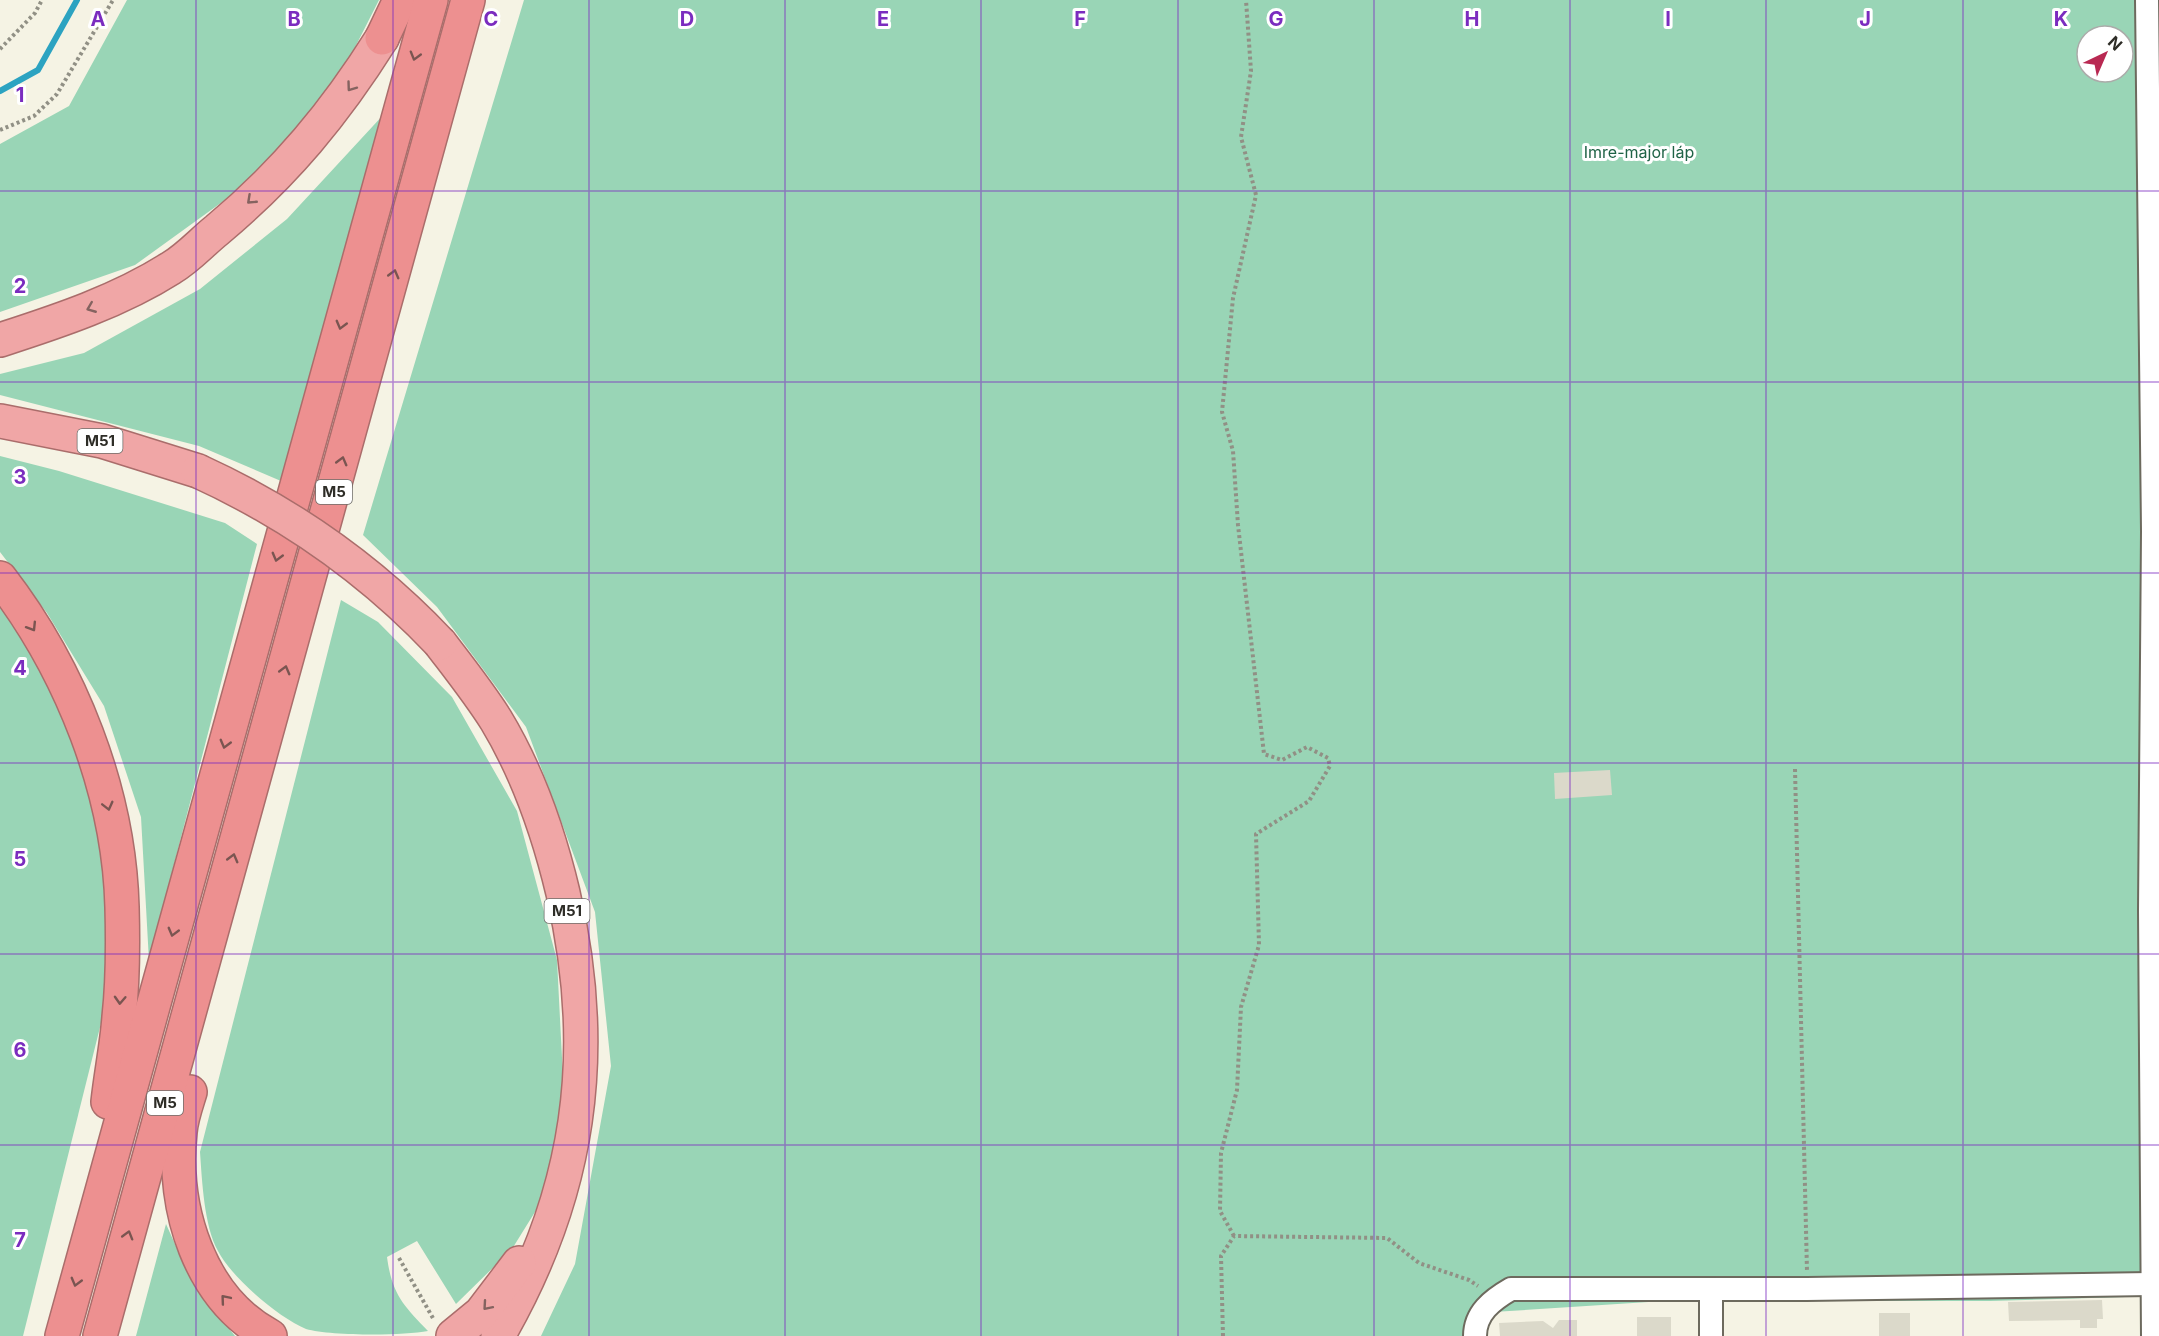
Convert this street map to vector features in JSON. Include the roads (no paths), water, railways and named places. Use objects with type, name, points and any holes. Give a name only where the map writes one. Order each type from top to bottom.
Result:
[{"type":"highway","points":[[0,340],[60,321],[116,298],[173,267],[247,205],[293,159],[356,80],[382,38],[400,0]]},
{"type":"highway","name":"M5","points":[[62,1336],[431,0]]},
{"type":"highway","name":"M5","points":[[100,1336],[468,0]]},
{"type":"highway","name":"M51","points":[[0,421],[102,441],[198,471],[290,518],[327,543],[404,605],[440,643],[490,711],[516,759],[538,808],[556,861],[566,904],[581,1000],[583,1042],[576,1124],[556,1206]]},
{"type":"highway","points":[[0,578],[42,643],[87,736],[108,809],[119,865],[122,906],[120,1016],[108,1099],[103,1185]]},
{"type":"highway","points":[[217,914],[220,968],[180,1131],[182,1202],[190,1237],[220,1293],[234,1309],[270,1336]]},
{"type":"highway","points":[[445,1331],[482,1313],[502,1289],[556,1206]]},
{"type":"highway","points":[[498,1336],[536,1264],[556,1206]]},
{"type":"street","points":[[2147,0],[2156,531],[2150,899],[2152,1336]]},
{"type":"street","points":[[1475,1336],[1479,1317],[1503,1294],[2151,1284]]},
{"type":"street","points":[[1711,1290],[1711,1336]]},
{"type":"waterway","points":[[0,91],[38,70],[77,0]]},
{"type":"park label","name":"Imre-major láp","points":[[1639,152]]}]
